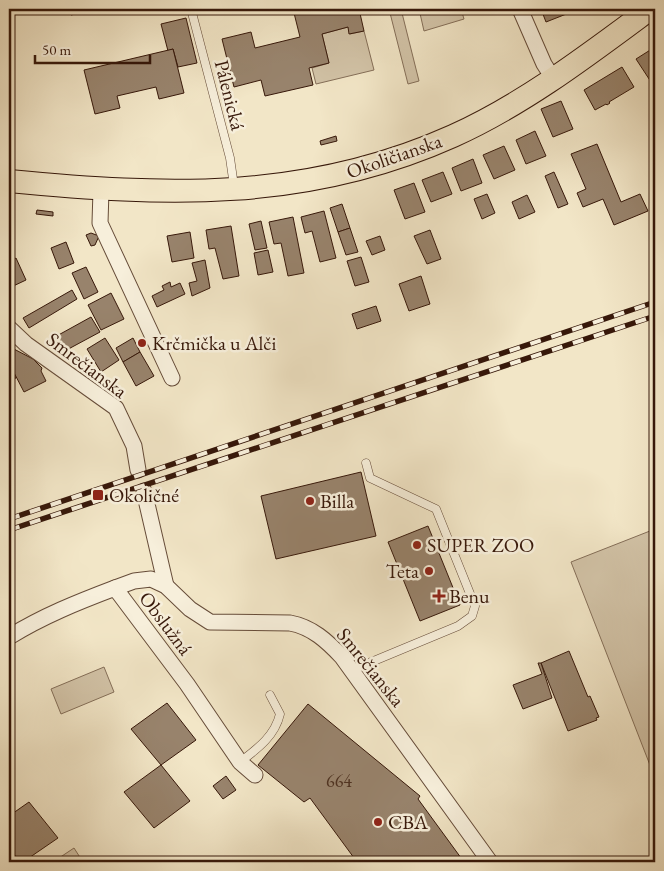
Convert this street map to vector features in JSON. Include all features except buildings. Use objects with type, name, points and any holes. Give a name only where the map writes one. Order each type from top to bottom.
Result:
[{"type":"main road","name":"Okoličianska","points":[[9,180],[101,190],[172,192],[234,189],[331,177],[393,160],[454,135],[487,118],[553,78],[650,9]]},
{"type":"street","points":[[520,9],[544,64],[553,78]]},
{"type":"street","points":[[101,190],[100,223],[172,378]]},
{"type":"street","name":"Smrečianska","points":[[9,328],[26,344],[116,408],[134,446],[138,470]]},
{"type":"street","points":[[144,491],[166,586]]},
{"type":"street","name":"Smrečianska","points":[[115,588],[144,580],[158,581],[210,622],[300,625],[315,632],[331,645],[352,670],[490,862]]},
{"type":"street","name":"Obslužná","points":[[9,637],[33,622],[115,588],[187,684],[240,762],[255,776]]},
{"type":"lane","name":"Pálenická","points":[[191,9],[230,158],[234,189]]},
{"type":"lane","points":[[352,670],[458,626],[472,616],[475,606],[436,509],[370,478],[366,463]]},
{"type":"lane","points":[[240,762],[264,743],[278,723],[280,714],[270,695]]},
{"type":"shaded area","points":[[389,9],[401,9],[419,81],[408,84]]},
{"type":"shaded area","points":[[419,9],[461,9],[464,19],[424,31]]},
{"type":"shaded area","points":[[348,27],[350,34],[364,31],[374,70],[316,84],[312,68],[329,63],[322,34]]},
{"type":"shaded area","points":[[655,529],[655,778],[571,562]]},
{"type":"shaded area","points":[[104,667],[114,692],[61,714],[51,689]]},
{"type":"shaded area","points":[[74,848],[83,862],[53,862]]},
{"type":"railway","points":[[9,519],[655,302]]},
{"type":"railway","points":[[9,530],[655,316]]},
{"type":"place","name":"Krčmička u Alči","points":[[142,343]]},
{"type":"place","name":"Okoličné","points":[[98,495]]},
{"type":"place","name":"Billa","points":[[310,501]]},
{"type":"place","name":"SUPER ZOO","points":[[417,545]]},
{"type":"place","name":"Teta","points":[[429,571]]},
{"type":"place","name":"Benu","points":[[439,596]]},
{"type":"place","name":"CBA","points":[[378,822]]}]
